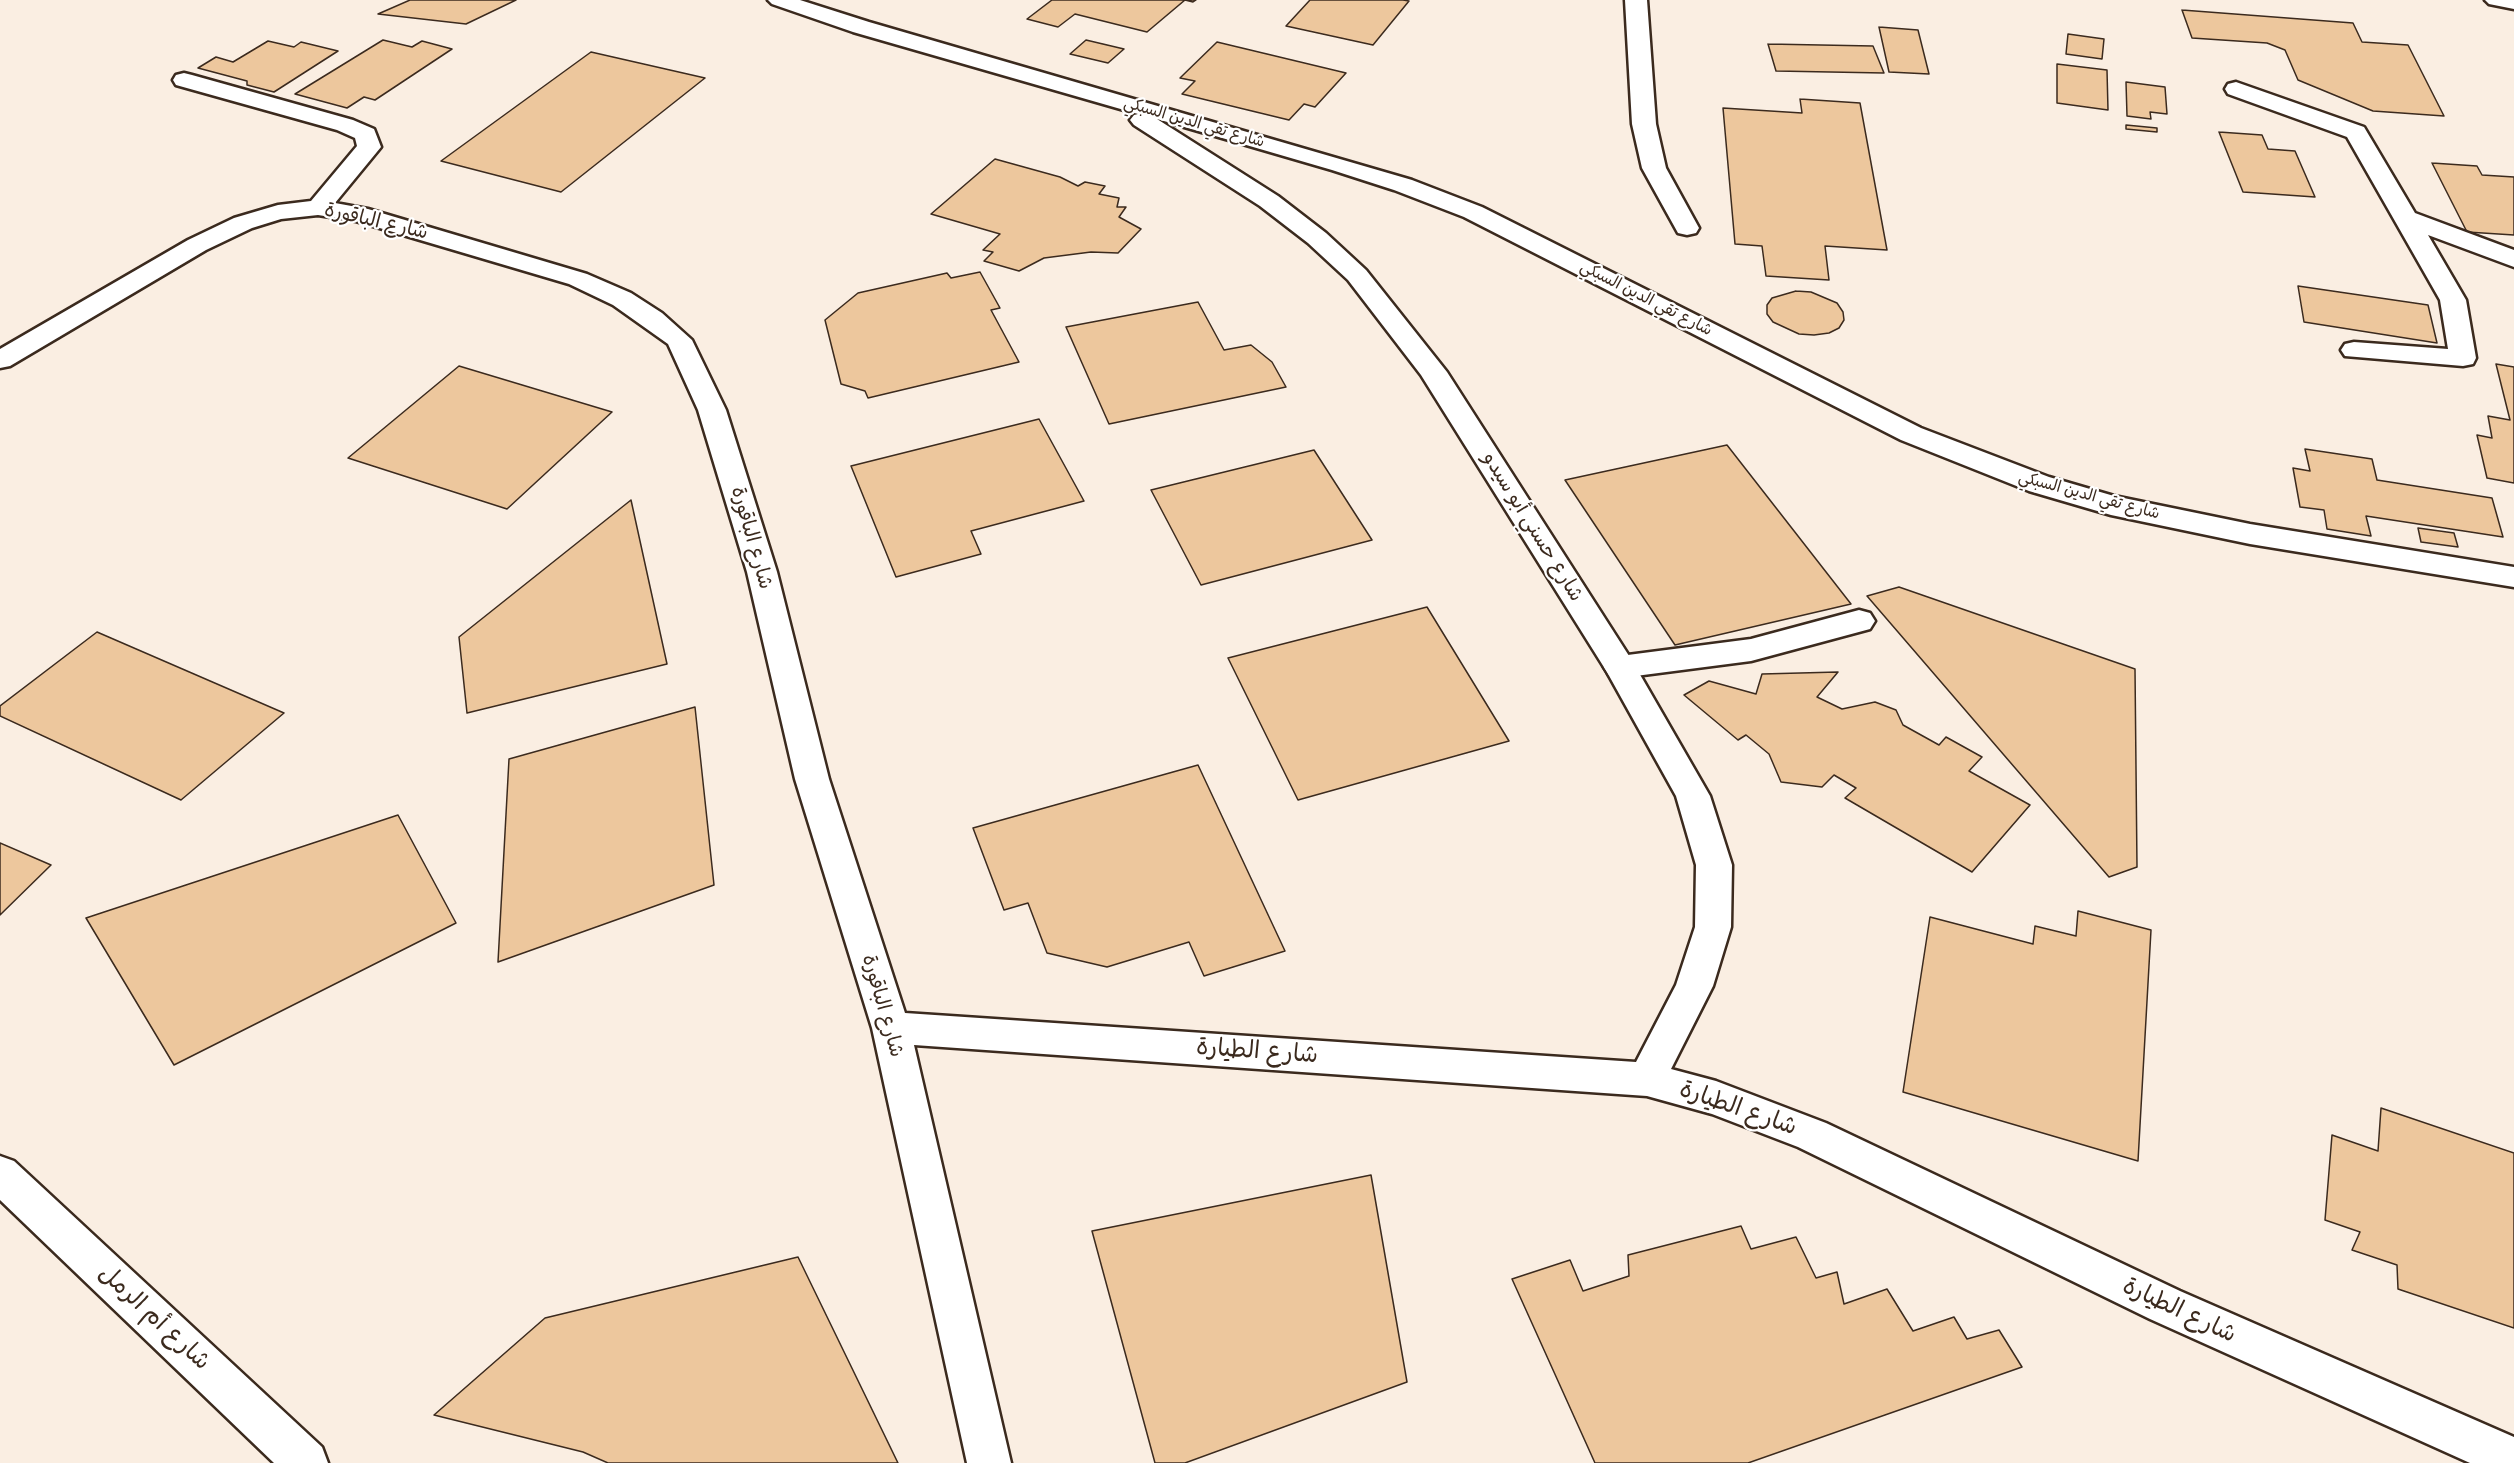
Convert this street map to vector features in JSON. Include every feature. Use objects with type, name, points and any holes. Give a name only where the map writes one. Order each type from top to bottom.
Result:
[{"type":"street","name":"شارع تقي الدين السبكي","points":[[779,0],[861,27],[1403,185],[1473,212],[1911,434],[2039,484],[2111,505],[2250,534],[2514,577]]},
{"type":"street","points":[[1636,0],[1644,124],[1654,168],[1688,228]]},
{"type":"street","points":[[2496,0],[2514,3]]},
{"type":"street","points":[[184,80],[345,125],[366,134],[369,147],[318,208]]},
{"type":"street","points":[[2236,89],[2356,132],[2453,300],[2463,358],[2354,350]]},
{"type":"street","name":"شارع حسني أبو سيدو","points":[[1107,98],[1269,201],[1317,238],[1357,275],[1433,372],[1620,667],[1693,796],[1714,865],[1713,927],[1694,986],[1647,1078]]},
{"type":"street","name":"شارع الباقورة","points":[[0,360],[197,245],[224,232],[278,212],[318,208],[359,214],[407,227],[578,279],[622,299],[653,319],[679,340],[712,410],[762,572],[812,779],[891,1028],[989,1463]]},
{"type":"street","points":[[2407,218],[2514,259]]},
{"type":"street","points":[[1620,667],[1751,650],[1859,621]]},
{"type":"street","name":"شارع الطيارة","points":[[891,1028],[1647,1078],[1716,1098],[1812,1135],[2175,1310],[2514,1460]]},
{"type":"street","name":"شارع أم الرمل","points":[[0,1174],[306,1463]]},
{"type":"building","points":[[410,0],[516,0],[466,24],[378,14]]},
{"type":"building","points":[[1052,0],[1185,0],[1147,32],[1075,14],[1058,27],[1027,19]]},
{"type":"building","points":[[1310,0],[1409,1],[1373,45],[1286,26]]},
{"type":"building","points":[[2182,10],[2353,23],[2362,42],[2408,45],[2444,116],[2373,111],[2298,80],[2285,50],[2267,43],[2192,38]]},
{"type":"building","points":[[1879,27],[1918,30],[1929,74],[1889,72]]},
{"type":"building","points":[[2068,34],[2104,39],[2102,59],[2066,54]]},
{"type":"building","points":[[383,40],[412,47],[422,41],[452,49],[375,100],[364,97],[347,108],[295,94]]},
{"type":"building","points":[[1086,40],[1124,49],[1108,63],[1070,54]]},
{"type":"building","points":[[268,41],[294,47],[301,42],[338,51],[274,92],[247,85],[247,81],[198,68],[216,57],[233,62]]},
{"type":"building","points":[[1217,42],[1346,73],[1315,107],[1304,104],[1289,120],[1182,94],[1195,81],[1180,78]]},
{"type":"building","points":[[1768,44],[1873,46],[1884,73],[1776,71]]},
{"type":"building","points":[[591,52],[705,78],[561,192],[441,161]]},
{"type":"building","points":[[2057,64],[2107,70],[2108,110],[2057,103]]},
{"type":"building","points":[[2126,82],[2165,87],[2167,114],[2150,112],[2151,119],[2127,116]]},
{"type":"building","points":[[1800,99],[1860,103],[1887,250],[1825,246],[1829,280],[1766,276],[1762,246],[1735,244],[1723,108],[1802,113]]},
{"type":"building","points":[[2126,125],[2157,128],[2157,132],[2126,129]]},
{"type":"building","points":[[2219,132],[2262,135],[2268,149],[2295,151],[2315,197],[2243,192]]},
{"type":"building","points":[[995,159],[1060,177],[1078,186],[1085,182],[1105,186],[1099,194],[1119,198],[1117,207],[1126,207],[1119,217],[1141,229],[1118,253],[1091,252],[1044,258],[1019,271],[984,261],[993,252],[983,250],[1000,234],[931,214]]},
{"type":"building","points":[[2432,163],[2477,166],[2482,175],[2514,177],[2514,235],[2467,232]]},
{"type":"building","points":[[980,272],[1000,308],[991,310],[1019,362],[868,398],[865,391],[841,384],[825,320],[858,293],[947,273],[951,278]]},
{"type":"building","points":[[2298,286],[2428,305],[2437,343],[2304,322]]},
{"type":"building","points":[[1796,291],[1811,292],[1837,303],[1843,312],[1844,320],[1839,328],[1829,333],[1799,334],[1773,322],[1767,314],[1767,305],[1772,298]]},
{"type":"building","points":[[1198,302],[1224,350],[1251,345],[1272,362],[1286,387],[1109,424],[1066,327]]},
{"type":"building","points":[[2496,364],[2514,367],[2514,483],[2487,478],[2477,435],[2492,438],[2488,416],[2510,420]]},
{"type":"building","points":[[459,366],[612,412],[507,509],[348,458]]},
{"type":"building","points":[[1039,419],[1084,501],[971,531],[981,554],[896,577],[851,466]]},
{"type":"building","points":[[1727,445],[1851,604],[1675,645],[1565,480]]},
{"type":"building","points":[[2305,449],[2372,459],[2377,480],[2492,498],[2503,537],[2366,516],[2371,536],[2327,529],[2324,510],[2300,507],[2293,468],[2310,471]]},
{"type":"building","points":[[1314,450],[1372,540],[1201,585],[1151,490]]},
{"type":"building","points":[[631,500],[667,664],[467,713],[459,637]]},
{"type":"building","points":[[2418,528],[2454,533],[2458,547],[2421,542]]},
{"type":"building","points":[[1899,587],[2135,669],[2137,867],[2109,877],[1867,596]]},
{"type":"building","points":[[1427,607],[1509,741],[1298,800],[1228,658]]},
{"type":"building","points":[[97,632],[284,713],[181,800],[0,716],[0,706]]},
{"type":"building","points":[[1838,672],[1817,697],[1842,709],[1875,702],[1896,710],[1903,725],[1939,745],[1946,737],[1982,757],[1969,771],[2030,805],[1972,872],[1845,798],[1856,788],[1834,775],[1822,787],[1781,782],[1769,754],[1746,735],[1738,740],[1684,695],[1709,681],[1756,694],[1762,674]]},
{"type":"building","points":[[695,707],[714,885],[498,962],[509,759]]},
{"type":"building","points":[[1198,765],[1285,951],[1204,976],[1189,942],[1107,967],[1047,953],[1028,903],[1004,910],[973,828]]},
{"type":"building","points":[[398,815],[456,923],[174,1065],[86,918]]},
{"type":"building","points":[[0,843],[51,865],[0,915]]},
{"type":"building","points":[[2078,911],[2151,930],[2138,1161],[1903,1092],[1930,917],[2033,944],[2035,926],[2076,936]]},
{"type":"building","points":[[2381,1108],[2514,1153],[2514,1328],[2398,1289],[2397,1265],[2352,1250],[2360,1232],[2325,1220],[2332,1135],[2378,1151]]},
{"type":"building","points":[[1371,1175],[1407,1382],[1185,1463],[1155,1463],[1092,1231]]},
{"type":"building","points":[[1741,1226],[1751,1249],[1796,1237],[1816,1278],[1837,1272],[1844,1304],[1887,1289],[1913,1331],[1954,1317],[1967,1339],[1999,1330],[2022,1367],[1748,1463],[1595,1463],[1512,1279],[1570,1260],[1583,1291],[1629,1276],[1628,1255]]},
{"type":"building","points":[[798,1257],[898,1463],[608,1463],[583,1452],[434,1415],[545,1318]]}]
